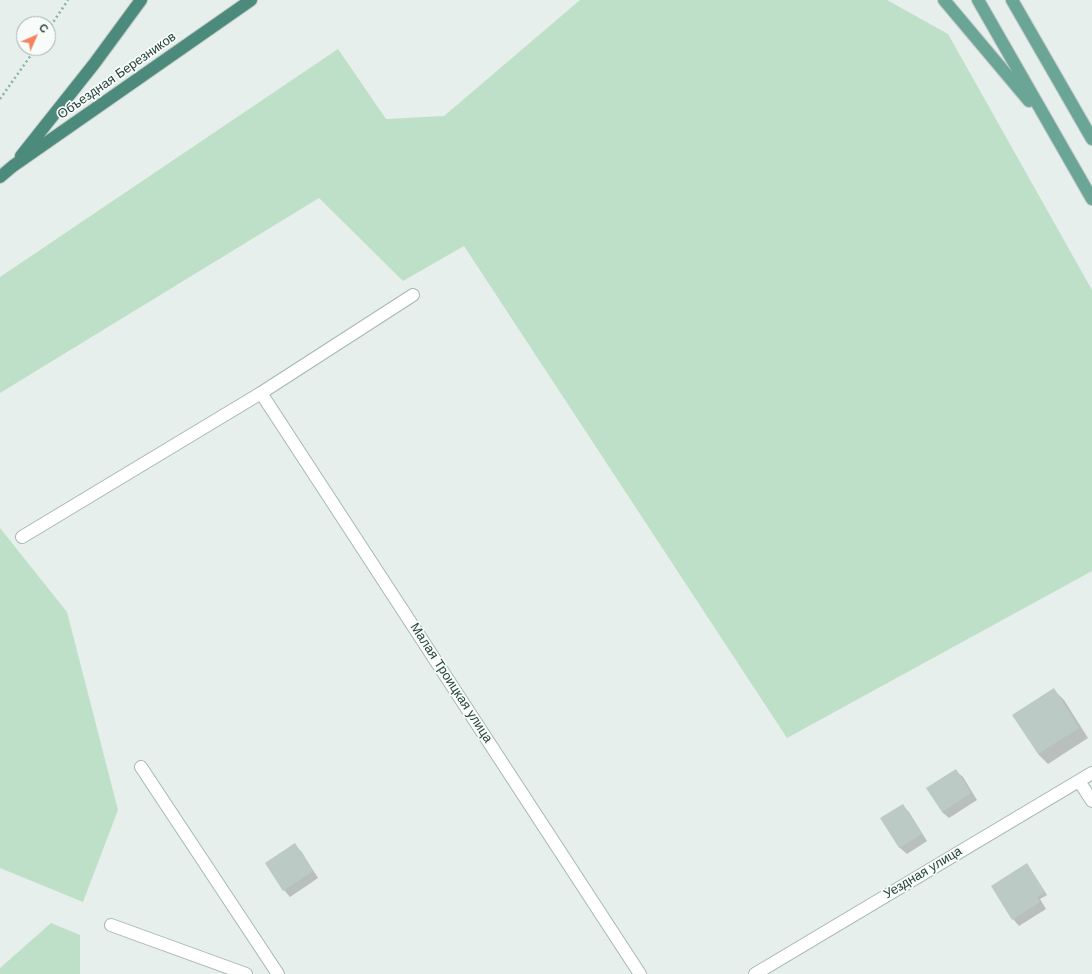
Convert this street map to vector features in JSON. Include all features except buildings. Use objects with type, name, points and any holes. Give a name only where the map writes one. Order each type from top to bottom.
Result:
[{"type":"highway","points":[[13,166],[94,64],[141,0]]},
{"type":"highway","name":"Объездная Березников","points":[[0,176],[251,0]]},
{"type":"main road","points":[[944,0],[1049,124]]},
{"type":"main road","points":[[978,0],[1092,200]]},
{"type":"main road","points":[[1012,0],[1092,139]]},
{"type":"street","points":[[22,537],[261,393],[413,295]]},
{"type":"street","name":"Малая Троицкая улица","points":[[261,393],[640,974]]},
{"type":"street","points":[[141,767],[278,974]]},
{"type":"street","name":"Уездная улица","points":[[755,974],[1092,773]]},
{"type":"street","points":[[1079,780],[1092,801]]},
{"type":"street","points":[[111,925],[246,974]]},
{"type":"path","points":[[56,18],[68,0]]},
{"type":"path","points":[[0,99],[30,56]]},
{"type":"green space","points":[[580,0],[887,0],[948,34],[1092,290],[1092,571],[787,738],[464,246],[403,281],[319,198],[0,393],[0,277],[338,49],[386,119],[444,116]]},
{"type":"green space","points":[[0,528],[67,612],[118,810],[83,902],[0,868]]},
{"type":"green space","points":[[51,923],[80,935],[80,974],[0,974],[0,968]]}]
